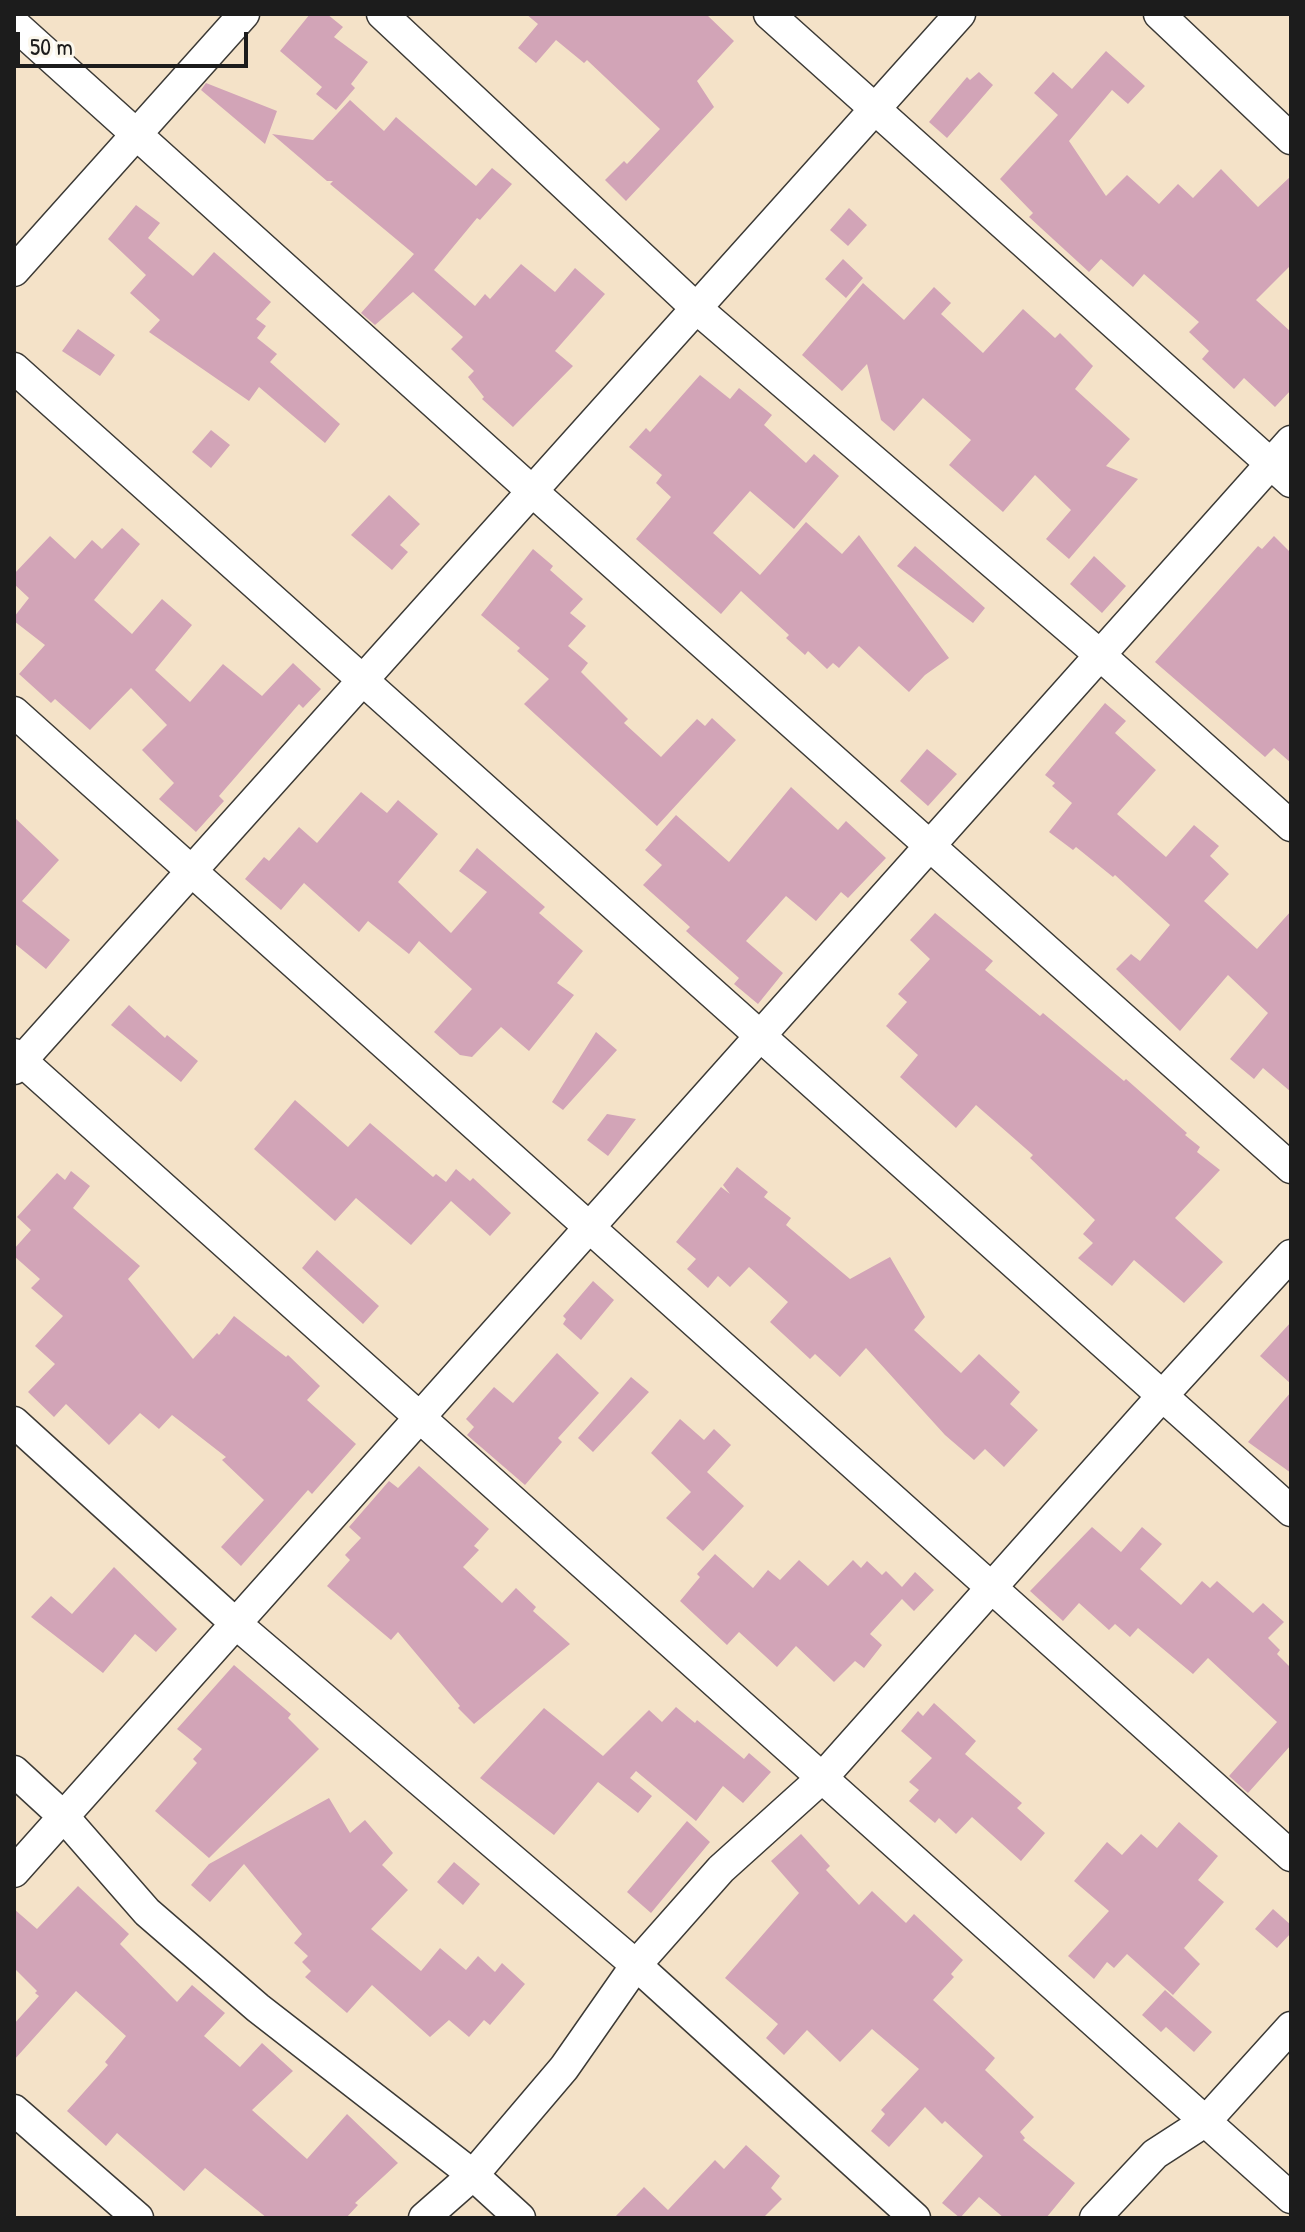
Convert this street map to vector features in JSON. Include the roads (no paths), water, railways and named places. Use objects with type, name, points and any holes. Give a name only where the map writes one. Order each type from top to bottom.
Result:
[{"type":"street","points":[[14,271],[244,14]]},
{"type":"street","points":[[382,14],[696,308],[1100,655],[1291,826]]},
{"type":"street","points":[[14,1872],[1100,655],[1284,462],[769,14]]},
{"type":"street","points":[[960,14],[192,871],[17,1061],[419,1416],[1291,2198]]},
{"type":"street","points":[[1159,14],[1291,139]]},
{"type":"street","points":[[14,24],[1291,1168]]},
{"type":"street","points":[[14,368],[1291,1511]]},
{"type":"street","points":[[14,712],[1291,1856]]},
{"type":"street","points":[[424,2218],[473,2175],[564,2068],[636,1965],[721,1869],[822,1778],[1291,1255]]},
{"type":"street","points":[[14,1422],[234,1622],[636,1965],[915,2218]]},
{"type":"street","points":[[14,1771],[64,1817],[147,1912],[258,2008],[473,2175],[520,2218]]},
{"type":"street","points":[[1095,2218],[1155,2154],[1206,2121],[1291,2027]]},
{"type":"street","points":[[14,2110],[138,2218]]}]
